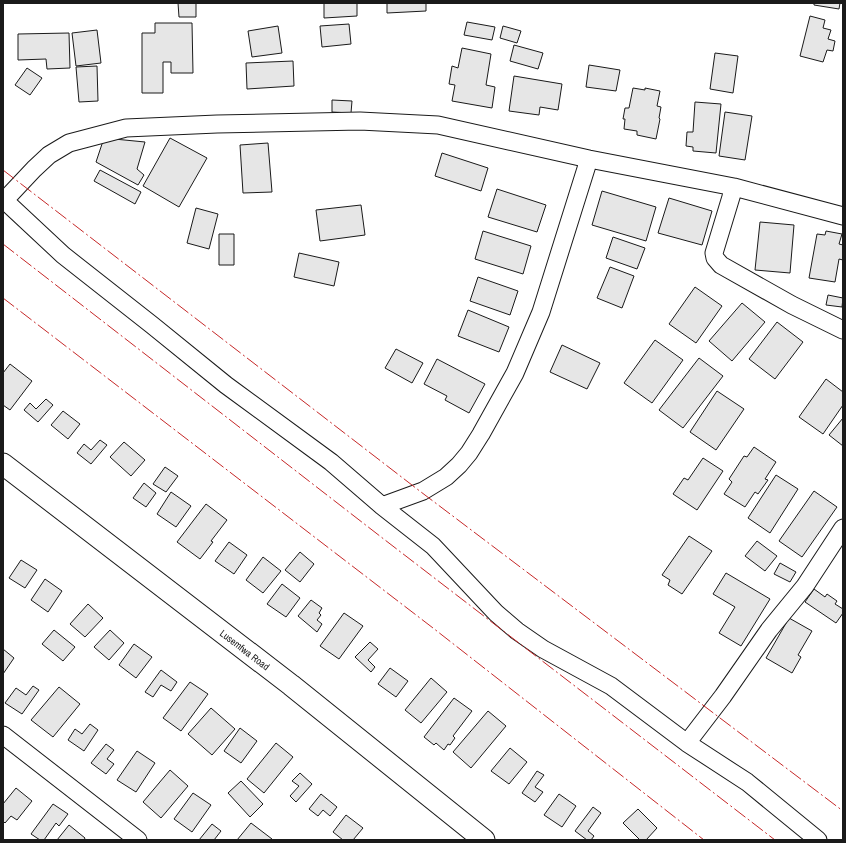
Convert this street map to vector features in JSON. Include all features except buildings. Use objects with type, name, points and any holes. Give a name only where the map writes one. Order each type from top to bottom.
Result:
[{"type":"street","points":[[818,840],[747,782],[687,743],[611,686],[543,649],[517,631],[496,613],[433,546],[382,506],[331,462],[226,385],[64,255],[4,201],[49,155],[69,144],[126,128],[216,124],[360,121],[438,125],[589,159],[734,187],[843,216]]},
{"type":"street","points":[[382,506],[423,491],[446,477],[469,454],[481,434],[515,373],[541,312],[589,159]]},
{"type":"street","points":[[734,187],[714,253],[715,258],[721,265],[792,305],[843,330]]},
{"type":"street","name":"Lusemfwa Road","points":[[3,464],[291,686],[481,839]]},
{"type":"street","points":[[687,743],[724,696],[769,630],[805,586],[843,528]]},
{"type":"street","points":[[3,735],[137,840]]},
{"type":"power","points":[[3,170],[421,492],[843,811]]},
{"type":"power","points":[[3,244],[775,840]]},
{"type":"power","points":[[3,298],[433,628],[704,840]]}]
